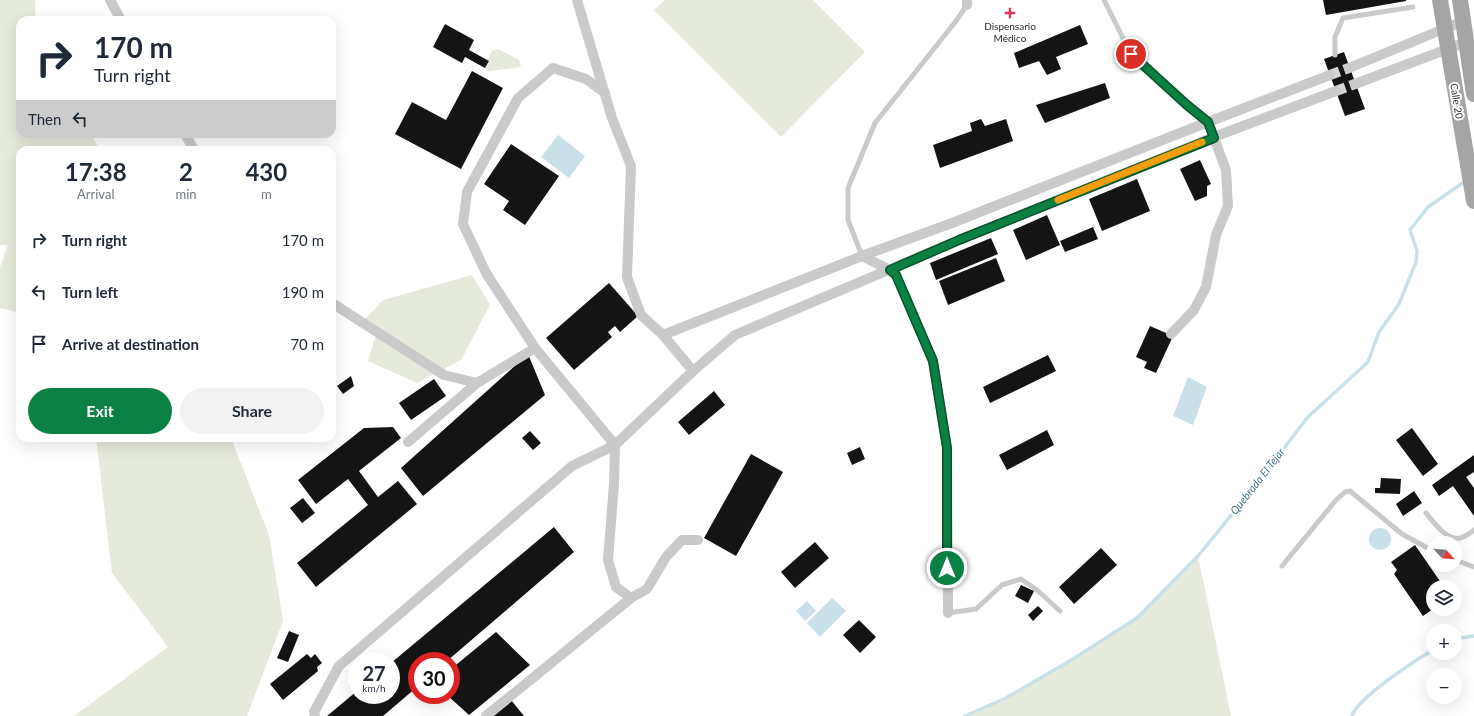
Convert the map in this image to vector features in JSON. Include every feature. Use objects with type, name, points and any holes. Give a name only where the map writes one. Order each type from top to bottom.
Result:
[{"type":"main road","name":"Calle 20","points":[[1440,0],[1474,201]]},
{"type":"main road","points":[[1460,0],[1474,94]]},
{"type":"street","points":[[110,0],[119,16]]},
{"type":"street","points":[[577,0],[604,93],[631,166],[627,277],[641,314],[663,335],[693,371]]},
{"type":"street","points":[[1463,21],[1351,67],[1357,83],[1466,42]]},
{"type":"street","points":[[1391,51],[1396,68]]},
{"type":"street","points":[[604,93],[586,79],[553,68],[518,98],[467,192],[463,224],[486,273],[535,348],[615,445],[614,484],[608,560],[616,587],[631,598]]},
{"type":"street","points":[[663,335],[862,256],[952,223],[1330,75]]},
{"type":"street","points":[[315,714],[339,666],[572,466],[615,445],[693,371],[735,335],[959,240],[1336,91]]},
{"type":"street","points":[[1171,334],[1194,310],[1206,287],[1216,235],[1228,206],[1226,170],[1208,122]]},
{"type":"street","points":[[952,223],[959,240]]},
{"type":"street","points":[[862,256],[890,270],[896,275],[933,361],[947,448],[948,613]]},
{"type":"street","points":[[336,306],[444,375],[476,383]]},
{"type":"street","points":[[408,442],[476,383],[535,348]]},
{"type":"street","points":[[486,716],[631,598],[647,589],[666,557],[682,540],[698,540]]},
{"type":"lane","points":[[1104,0],[1131,54],[1208,122]]},
{"type":"lane","points":[[862,256],[848,220],[848,188],[875,123],[956,21],[967,2]]},
{"type":"lane","points":[[1335,55],[1335,37],[1343,18],[1414,7]]},
{"type":"lane","points":[[1282,566],[1336,500],[1345,492],[1350,492],[1402,534],[1426,547]]},
{"type":"lane","points":[[1426,512],[1441,530],[1456,538],[1462,538],[1474,530]]},
{"type":"lane","points":[[1462,563],[1474,567]]},
{"type":"lane","points":[[948,613],[976,609],[1002,585],[1021,579],[1037,590],[1060,611]]},
{"type":"shaded area","points":[[0,0],[35,0],[35,16],[16,16],[16,138],[93,138],[98,146],[16,146],[16,312],[0,308],[0,267],[8,245],[0,245]]},
{"type":"shaded area","points":[[665,0],[813,0],[865,52],[781,137],[654,10]]},
{"type":"shaded area","points":[[498,49],[519,60],[521,67],[489,71],[485,68],[492,51]]},
{"type":"shaded area","points":[[472,275],[490,305],[461,360],[417,383],[368,361],[377,331],[364,320],[383,300]]},
{"type":"shaded area","points":[[96,442],[233,442],[269,535],[283,621],[247,716],[74,716],[168,647],[112,573]]},
{"type":"shaded area","points":[[1198,556],[1231,716],[965,716],[1006,698],[1073,659],[1137,618]]},
{"type":"water","points":[[558,135],[585,156],[569,178],[541,157]]},
{"type":"water","points":[[1188,377],[1207,387],[1193,425],[1173,416]]},
{"type":"water","points":[[1380,528],[1388,531],[1391,539],[1388,547],[1380,550],[1372,547],[1369,539],[1372,531]]},
{"type":"water","points":[[832,598],[846,611],[820,637],[807,623]]},
{"type":"water","points":[[807,601],[816,611],[805,621],[796,611]]},
{"type":"building","points":[[1323,0],[1406,0],[1406,1],[1326,15]]},
{"type":"building","points":[[445,24],[474,40],[469,50],[489,61],[485,68],[465,57],[462,63],[433,47]]},
{"type":"building","points":[[1080,25],[1088,44],[1056,57],[1061,69],[1047,75],[1039,61],[1019,68],[1014,53]]},
{"type":"building","points":[[1344,52],[1365,109],[1345,116],[1324,59]]},
{"type":"building","points":[[472,71],[503,88],[461,169],[395,134],[412,102],[446,120]]},
{"type":"building","points":[[1105,83],[1110,98],[1045,123],[1036,105]]},
{"type":"building","points":[[981,119],[985,126],[1006,119],[1013,141],[940,168],[933,145],[972,131],[970,123]]},
{"type":"building","points":[[511,144],[559,176],[525,225],[503,210],[509,201],[484,184]]},
{"type":"building","points":[[1200,160],[1211,184],[1207,186],[1207,196],[1195,201],[1180,169]]},
{"type":"building","points":[[1137,179],[1150,211],[1102,231],[1089,199]]},
{"type":"building","points":[[1047,215],[1060,245],[1026,260],[1013,230]]},
{"type":"building","points":[[1093,227],[1098,239],[1065,252],[1060,241]]},
{"type":"building","points":[[991,238],[998,254],[936,280],[930,263]]},
{"type":"building","points":[[996,258],[1005,281],[948,305],[939,281]]},
{"type":"building","points":[[609,283],[638,316],[620,332],[615,326],[608,332],[612,337],[574,370],[546,338]]},
{"type":"building","points":[[1150,326],[1173,336],[1156,373],[1144,368],[1147,362],[1136,357]]},
{"type":"building","points":[[528,354],[545,395],[423,496],[401,468]]},
{"type":"building","points":[[1048,355],[1056,371],[990,403],[983,387]]},
{"type":"building","points":[[351,376],[354,386],[343,394],[337,386]]},
{"type":"building","points":[[434,379],[446,396],[411,420],[399,403]]},
{"type":"building","points":[[714,391],[725,405],[689,435],[678,422]]},
{"type":"building","points":[[393,427],[401,438],[359,471],[378,497],[398,481],[417,504],[316,587],[297,563],[368,505],[348,479],[316,504],[298,480],[364,428]]},
{"type":"building","points":[[1412,428],[1438,464],[1423,476],[1396,440]]},
{"type":"building","points":[[1047,430],[1054,445],[1007,470],[999,455]]},
{"type":"building","points":[[530,431],[541,443],[533,450],[522,438]]},
{"type":"building","points":[[860,447],[865,459],[852,465],[847,453]]},
{"type":"building","points":[[751,454],[783,472],[736,556],[704,538]]},
{"type":"building","points":[[1474,455],[1474,472],[1466,477],[1474,488],[1474,516],[1453,486],[1439,496],[1432,485]]},
{"type":"building","points":[[1381,478],[1401,479],[1400,494],[1375,493],[1375,488],[1380,488]]},
{"type":"building","points":[[1414,491],[1422,503],[1403,516],[1396,504]]},
{"type":"building","points":[[303,498],[315,513],[302,523],[290,508]]},
{"type":"building","points":[[554,527],[574,552],[457,652],[408,652],[408,695],[400,702],[400,655]]},
{"type":"building","points":[[815,542],[829,558],[795,588],[781,572]]},
{"type":"building","points":[[1415,545],[1426,561],[1426,572],[1434,572],[1439,580],[1426,580],[1426,614],[1423,616],[1394,574],[1397,570],[1391,562]]},
{"type":"building","points":[[1101,548],[1117,565],[1074,604],[1059,587]]},
{"type":"building","points":[[1021,585],[1034,591],[1028,603],[1015,596]]},
{"type":"building","points":[[1038,606],[1043,611],[1033,621],[1028,615]]},
{"type":"building","points":[[859,620],[876,637],[860,653],[843,635]]},
{"type":"building","points":[[289,631],[299,635],[288,662],[277,658]]},
{"type":"building","points":[[496,632],[530,665],[469,715],[457,704],[460,704],[460,662]]},
{"type":"building","points":[[307,654],[311,658],[315,654],[322,663],[317,667],[318,671],[283,700],[270,684]]},
{"type":"building","points":[[348,698],[348,704],[397,704],[383,716],[327,716]]},
{"type":"building","points":[[511,700],[524,716],[493,716]]},
{"type":"waterway","name":"Quebrada El Tejar","points":[[965,716],[1006,698],[1073,659],[1137,618],[1198,556],[1260,480],[1307,418],[1368,362],[1379,332],[1399,304],[1416,262],[1417,251],[1410,230],[1428,207],[1464,182]]},
{"type":"waterway","points":[[1462,638],[1474,636]]},
{"type":"waterway","points":[[1352,716],[1356,708],[1375,690],[1426,655]]},
{"type":"tunnel","points":[[1330,75],[1349,68]]},
{"type":"tunnel","points":[[1336,91],[1355,84]]},
{"type":"slow traffic","points":[[1058,200],[1202,142]]},
{"type":"place","name":"Dispensario Médico","points":[[1010,13]]},
{"type":"route","points":[[947,568],[947,448],[933,361],[896,275],[890,270],[959,240],[1214,138],[1208,122],[1131,54]]}]
